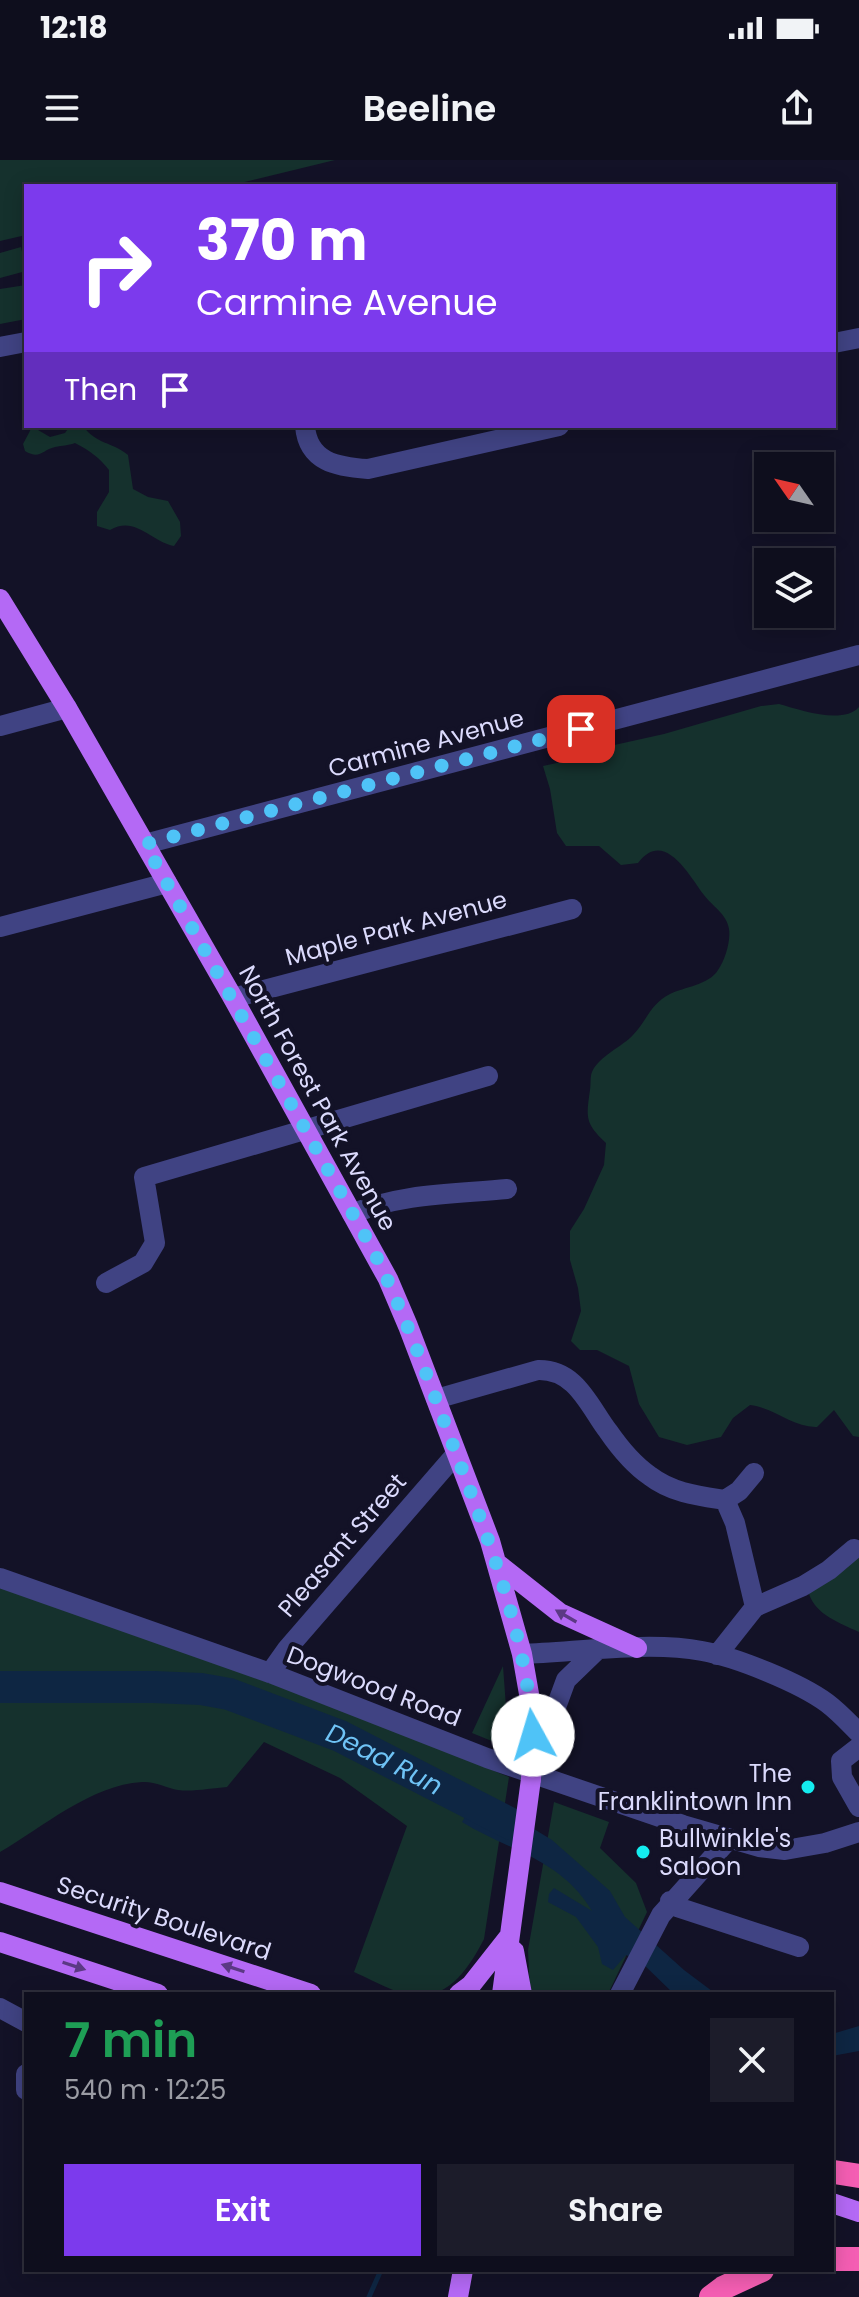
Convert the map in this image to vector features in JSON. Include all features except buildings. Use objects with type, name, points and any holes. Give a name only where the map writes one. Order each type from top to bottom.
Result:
[{"type":"highway","points":[[834,2172],[859,2178]]},
{"type":"highway","points":[[834,2259],[859,2259]]},
{"type":"highway","points":[[711,2297],[758,2272]]},
{"type":"main road","name":"North Forest Park Avenue","points":[[0,599],[67,708],[233,998],[393,1291],[498,1564],[522,1654],[533,1735],[531,1779],[502,1992]]},
{"type":"main road","points":[[498,1564],[560,1613],[637,1648]]},
{"type":"main road","name":"Security Boulevard","points":[[0,1892],[309,1992]]},
{"type":"main road","points":[[461,1992],[477,1978],[512,1925]]},
{"type":"main road","points":[[512,1925],[522,1992]]},
{"type":"main road","points":[[0,1942],[152,1992]]},
{"type":"main road","points":[[834,2204],[859,2212]]},
{"type":"main road","points":[[458,2297],[463,2272]]},
{"type":"street","points":[[836,343],[859,338]]},
{"type":"street","points":[[0,347],[24,342]]},
{"type":"street","points":[[305,428],[307,443],[317,457],[346,468],[368,469],[550,428]]},
{"type":"street","name":"Carmine Avenue","points":[[145,844],[859,655]]},
{"type":"street","points":[[0,726],[67,708]]},
{"type":"street","points":[[0,927],[167,883]]},
{"type":"street","name":"Maple Park Avenue","points":[[233,998],[572,909]]},
{"type":"street","points":[[106,1283],[143,1263],[155,1243],[144,1177],[488,1076]]},
{"type":"street","points":[[352,1214],[376,1203],[507,1189]]},
{"type":"street","points":[[436,1399],[538,1370],[550,1370],[565,1376],[580,1390],[609,1433],[649,1476],[683,1493],[725,1500],[739,1491],[754,1473]]},
{"type":"street","name":"Pleasant Street","points":[[270,1673],[287,1649],[456,1454]]},
{"type":"street","points":[[725,1500],[735,1523],[755,1607]]},
{"type":"street","points":[[717,1655],[755,1607],[803,1586],[854,1549]]},
{"type":"street","name":"Dogwood Road","points":[[0,1578],[270,1673],[487,1758],[636,1811],[729,1839],[785,1850],[825,1843],[859,1832]]},
{"type":"street","points":[[522,1654],[637,1648],[701,1651],[787,1682],[824,1701],[859,1733]]},
{"type":"street","points":[[531,1779],[566,1680],[596,1651]]},
{"type":"street","points":[[859,1747],[841,1761],[842,1777],[859,1807]]},
{"type":"street","points":[[621,1991],[649,1935],[729,1839]]},
{"type":"street","points":[[674,1904],[799,1947]]},
{"type":"street","points":[[0,2008],[24,2021]]},
{"type":"green space","points":[[0,160],[335,160],[236,184],[24,184],[24,235],[0,241]]},
{"type":"green space","points":[[21,247],[24,272],[0,278],[0,253]]},
{"type":"green space","points":[[24,285],[24,319],[0,324],[0,289]]},
{"type":"green space","points":[[69,428],[85,428],[94,437],[128,455],[133,489],[148,497],[168,501],[180,522],[181,536],[174,546],[135,527],[127,525],[110,530],[97,526],[97,512],[109,492],[109,470],[85,448],[75,443],[38,454],[25,451],[23,444],[31,429],[50,437],[65,433]]},
{"type":"green space","points":[[779,704],[832,716],[852,712],[859,707],[859,1437],[853,1436],[834,1410],[817,1427],[800,1424],[750,1405],[733,1418],[721,1437],[687,1445],[659,1437],[639,1404],[629,1366],[597,1350],[580,1350],[571,1341],[581,1311],[570,1260],[570,1231],[604,1165],[606,1143],[594,1130],[588,1114],[595,1066],[638,1030],[663,998],[714,975],[725,956],[728,924],[683,867],[666,852],[657,850],[638,863],[621,865],[599,846],[566,846],[557,833],[543,766],[575,759],[601,748]]},
{"type":"green space","points":[[859,1551],[859,1632],[823,1613],[809,1594],[814,1587],[847,1568]]},
{"type":"green space","points":[[0,1586],[340,1708],[509,1777],[484,1939],[462,1974],[437,1992],[398,1992],[354,1972],[407,1826],[340,1778],[264,1742],[227,1787],[184,1790],[147,1782],[123,1785],[86,1799],[0,1852]]},
{"type":"green space","points":[[503,1666],[509,1748],[472,1733]]},
{"type":"green space","points":[[554,1802],[609,1822],[600,1848],[636,1883],[647,1912],[609,1992],[530,1992],[528,1950]]},
{"type":"water","name":"Dead Run","points":[[478,1795],[552,1840],[610,1891],[625,1917],[713,1992],[672,1992],[640,1961],[626,1955],[613,1970],[602,1964],[598,1947],[576,1917],[548,1902],[554,1888],[592,1911],[579,1893],[550,1868],[462,1822]]},
{"type":"water","points":[[859,2026],[859,2051],[834,2056],[834,2033]]},
{"type":"waterway","name":"Dead Run","points":[[0,1687],[154,1687],[229,1694],[340,1736],[511,1824]]},
{"type":"waterway","points":[[369,2297],[380,2272]]},
{"type":"place","name":"The Franklintown Inn","points":[[808,1787]]},
{"type":"place","name":"Bullwinkle's Saloon","points":[[643,1852]]},
{"type":"route","points":[[533,1735],[522,1654],[498,1564],[399,1303],[373,1250],[145,844],[581,729]]}]
